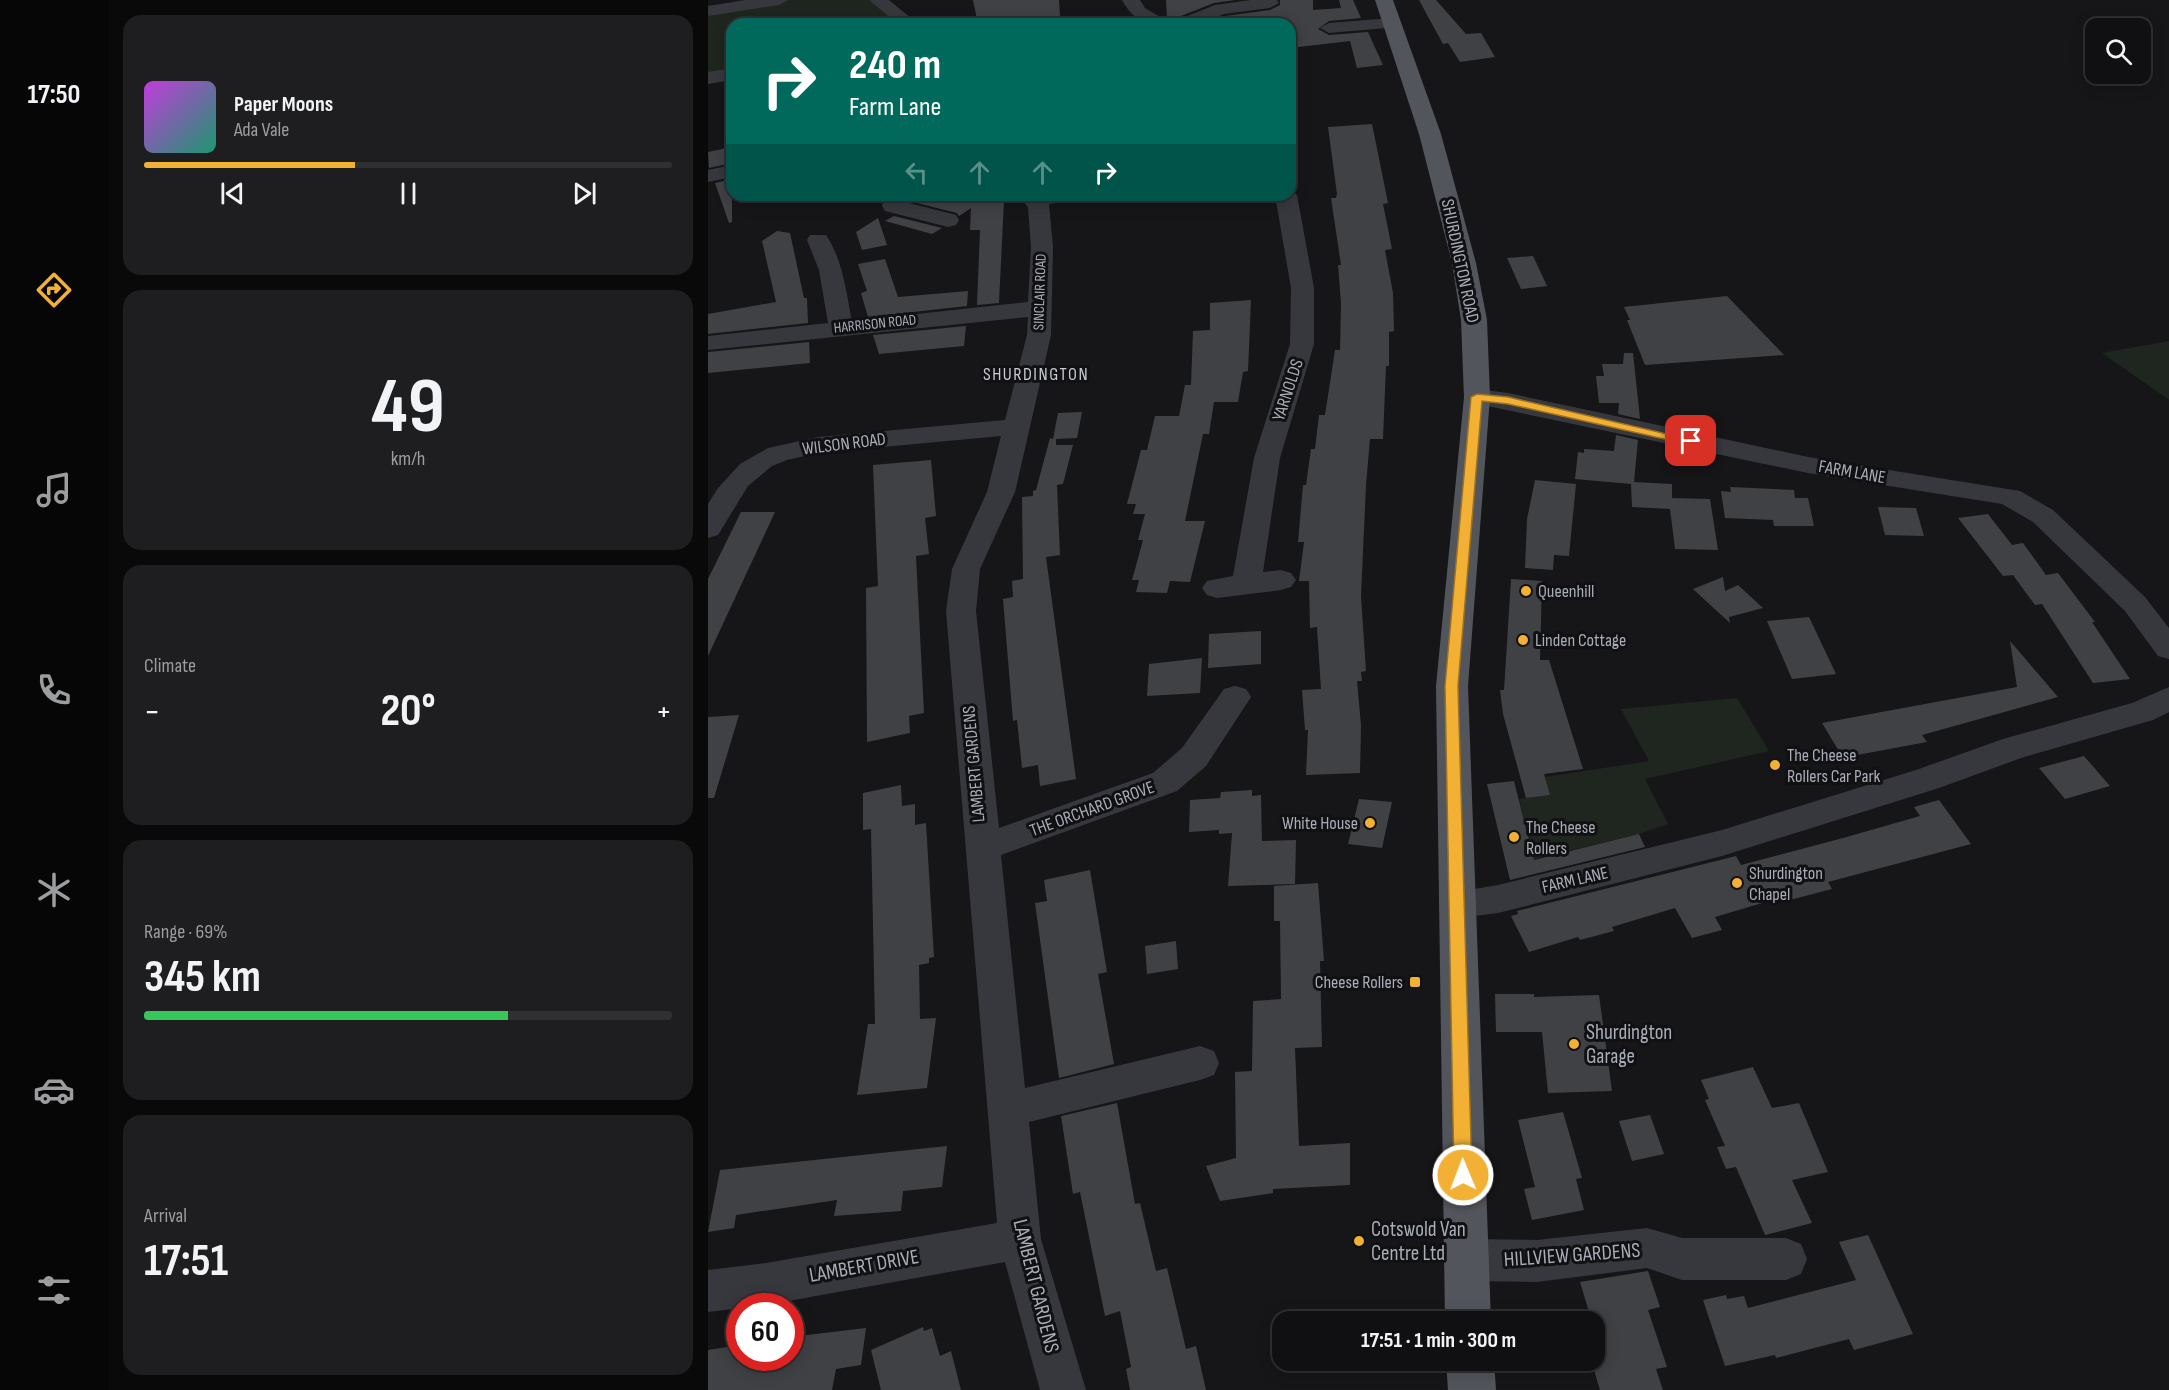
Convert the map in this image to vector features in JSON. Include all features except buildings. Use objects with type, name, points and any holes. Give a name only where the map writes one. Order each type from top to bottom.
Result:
[{"type":"main road","name":"SHURDINGTON ROAD","points":[[1388,11],[1430,134],[1464,263],[1474,320],[1477,397],[1452,686],[1464,1260],[1467,1311]]},
{"type":"main road","points":[[1471,1371],[1472,1390]]},
{"type":"street","points":[[708,11],[778,0]]},
{"type":"street","points":[[878,0],[901,18]]},
{"type":"street","points":[[1131,0],[1138,12],[1150,18]]},
{"type":"street","points":[[1198,18],[1221,9],[1270,3]]},
{"type":"street","points":[[1329,28],[1388,11]]},
{"type":"street","points":[[708,78],[726,75]]},
{"type":"street","points":[[708,176],[726,172]]},
{"type":"street","points":[[894,201],[893,206],[948,220]]},
{"type":"street","name":"SINCLAIR ROAD","points":[[1017,427],[1039,336],[1042,308],[1039,205],[1035,201]]},
{"type":"street","name":"YARNOLDS","points":[[1247,583],[1258,501],[1268,455],[1278,415],[1295,378],[1302,345],[1304,300],[1287,201]]},
{"type":"street","points":[[818,240],[830,270],[841,328]]},
{"type":"street","name":"HARRISON ROAD","points":[[708,343],[1042,308]]},
{"type":"street","name":"FARM LANE","points":[[1477,397],[1508,400],[1808,465],[2010,497],[2043,516],[2135,604],[2169,649]]},
{"type":"street","name":"WILSON ROAD","points":[[708,529],[729,488],[738,478],[762,461],[790,451],[818,445],[1017,427]]},
{"type":"street","name":"LAMBERT GARDENS","points":[[1017,427],[1001,492],[970,557],[962,590],[965,663],[1020,1239],[1063,1390]]},
{"type":"street","points":[[1216,588],[1281,580]]},
{"type":"street","name":"THE ORCHARD GROVE","points":[[982,848],[1165,782],[1194,758],[1235,697]]},
{"type":"street","name":"FARM LANE","points":[[1458,904],[1509,896],[1722,843],[1927,778],[2015,747],[2142,712],[2169,698]]},
{"type":"street","points":[[1006,1110],[1200,1063]]},
{"type":"street","name":"LAMBERT DRIVE","points":[[708,1291],[766,1284],[1020,1239]]},
{"type":"street","name":"HILLVIEW GARDENS","points":[[1464,1260],[1537,1261],[1647,1248],[1682,1259],[1786,1259]]},
{"type":"shaded area","points":[[779,0],[878,0],[901,18],[726,18],[726,75],[708,78],[708,11]]},
{"type":"shaded area","points":[[2169,341],[2169,400],[2102,353]]},
{"type":"shaded area","points":[[1737,698],[1769,751],[1645,779],[1668,824],[1639,834],[1534,859],[1519,799],[1549,795],[1545,777],[1649,761],[1621,709]]},
{"type":"place","name":"Queenhill","points":[[1526,591]]},
{"type":"place","name":"Linden Cottage","points":[[1523,640]]},
{"type":"place","name":"The Cheese Rollers Car Park","points":[[1775,765]]},
{"type":"place","name":"White House","points":[[1370,823]]},
{"type":"place","name":"The Cheese Rollers","points":[[1514,837]]},
{"type":"place","name":"Shurdington Chapel","points":[[1737,883]]},
{"type":"place","name":"Cheese Rollers","points":[[1415,982]]},
{"type":"place","name":"Shurdington Garage","points":[[1574,1044]]},
{"type":"place","name":"Cotswold Van Centre Ltd","points":[[1359,1241]]},
{"type":"district","name":"SHURDINGTON","points":[[1036,374]]},
{"type":"route","points":[[1463,1175],[1452,686],[1477,397],[1508,400],[1691,441]]}]
